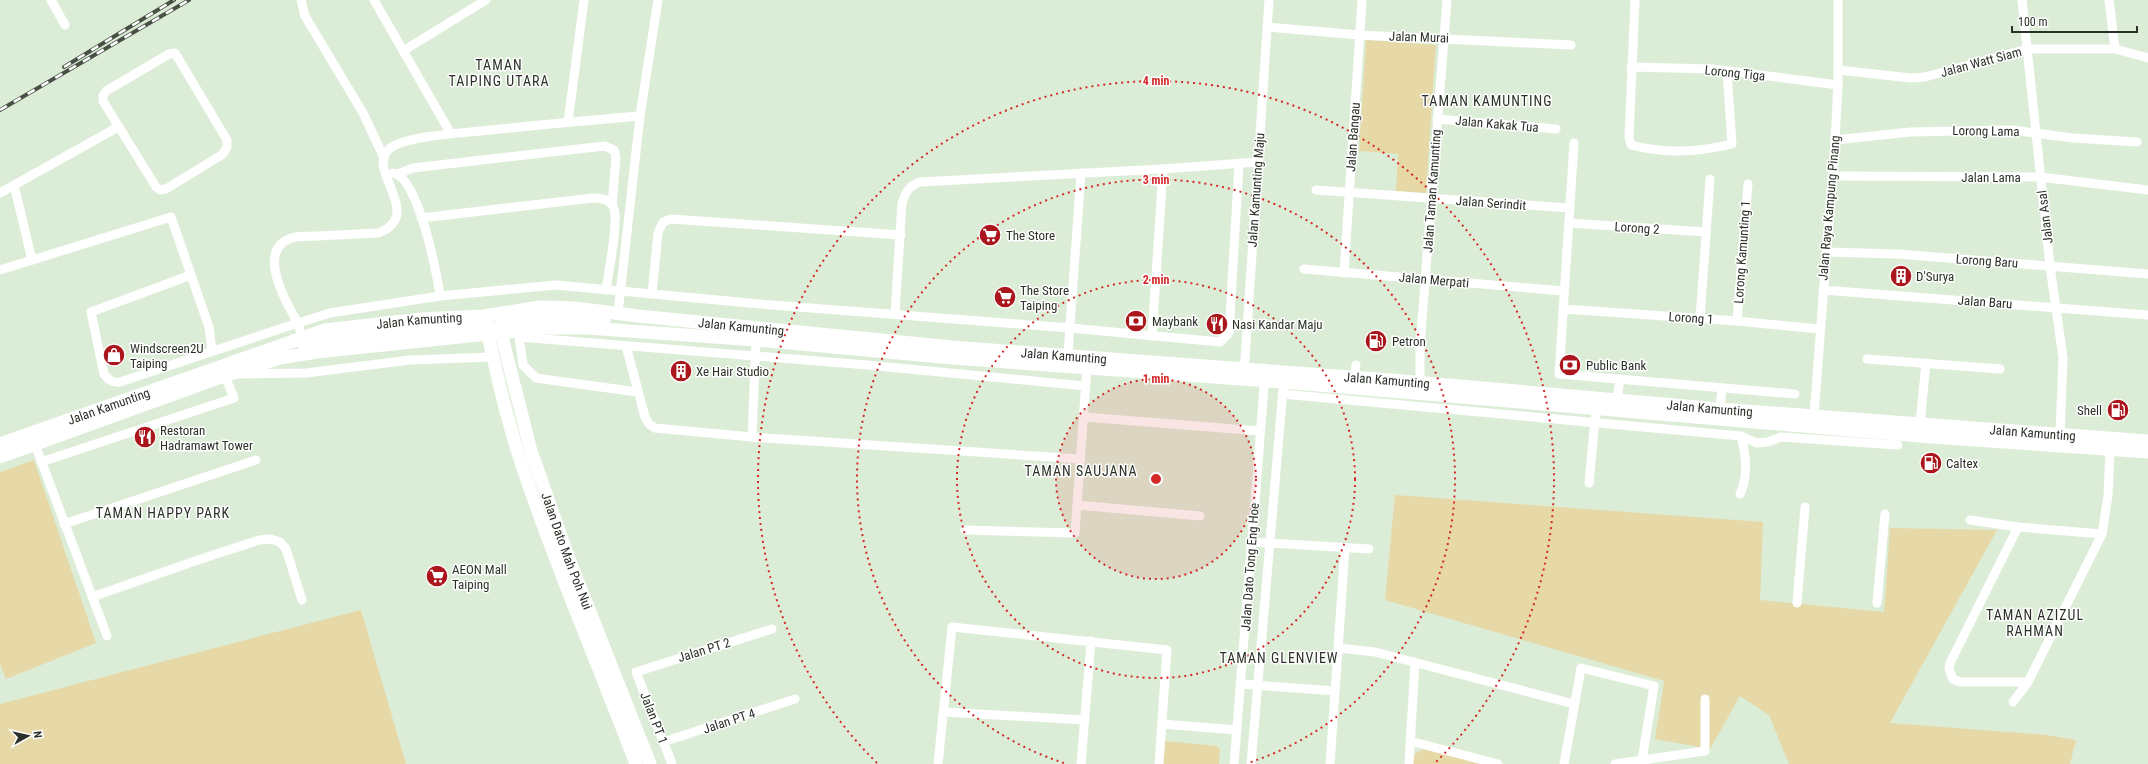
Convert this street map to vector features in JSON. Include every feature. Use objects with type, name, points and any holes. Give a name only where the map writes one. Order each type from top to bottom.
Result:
[{"type":"main road","name":"Jalan Kamunting","points":[[0,457],[33,439],[302,337],[346,327],[483,316],[540,307],[575,308],[638,316],[952,347],[1068,354],[1244,374]]},
{"type":"main road","points":[[278,347],[432,329],[486,325],[494,333],[512,321],[540,318],[622,320],[638,316]]},
{"type":"main road","name":"Jalan Kamunting","points":[[0,444],[33,439],[280,358],[318,352],[545,328],[587,328],[756,340],[952,358],[1087,367],[1265,375],[1283,382],[1595,416],[1773,424],[2148,452]]},
{"type":"main road","name":"Jalan Dato Mah Poh Nui","points":[[494,333],[493,357],[519,456],[554,556],[636,764]]},
{"type":"main road","name":"Jalan Dato Mah Poh Nui","points":[[494,333],[531,451],[569,558],[650,764]]},
{"type":"main road","name":"Jalan Kamunting","points":[[1283,382],[1355,371],[1420,382],[1720,409],[2148,440]]},
{"type":"street","points":[[50,0],[66,25]]},
{"type":"street","points":[[302,0],[305,16],[363,113],[384,158],[385,173],[397,207],[397,216],[387,230],[378,233],[290,238],[277,248],[274,256],[274,265],[286,303],[298,323],[302,337]]},
{"type":"street","points":[[374,0],[451,134]]},
{"type":"street","points":[[403,51],[486,0]]},
{"type":"street","points":[[568,122],[584,0]]},
{"type":"street","points":[[618,313],[640,116],[658,0]]},
{"type":"street","name":"Jalan Kamunting Maju","points":[[1244,374],[1269,0]]},
{"type":"street","name":"Jalan Bangau","points":[[1344,273],[1362,0]]},
{"type":"street","name":"Jalan Taman Kamunting","points":[[1420,382],[1420,346],[1447,0]]},
{"type":"street","points":[[1635,0],[1629,137],[1631,145],[1664,151],[1688,151],[1732,144],[1726,87],[1726,71]]},
{"type":"street","name":"Jalan Raya Kampung Pinang","points":[[1814,416],[1819,330],[1833,176],[1838,86],[1838,0]]},
{"type":"street","name":"Jalan Asal","points":[[2022,0],[2050,266],[2063,358],[2060,434]]},
{"type":"street","points":[[2109,0],[2115,49]]},
{"type":"street","name":"Jalan Murai","points":[[1267,27],[1359,35],[1444,38],[1571,46]]},
{"type":"street","name":"Jalan Watt Siam","points":[[1838,70],[1911,78],[1925,77],[2027,49],[2115,49],[2148,58]]},
{"type":"street","points":[[175,53],[227,140],[227,147],[223,154],[166,189],[160,190],[156,187],[118,127],[103,101],[103,96],[106,91],[170,54],[175,53]]},
{"type":"street","name":"Lorong Tiga","points":[[1632,67],[1726,71],[1838,86]]},
{"type":"street","points":[[384,158],[388,150],[404,142],[451,134],[640,116]]},
{"type":"street","name":"Jalan Kakak Tua","points":[[1437,119],[1556,129]]},
{"type":"street","points":[[0,194],[118,127]]},
{"type":"street","name":"Lorong Lama","points":[[1835,140],[1917,132],[2012,130],[2073,138],[2136,142]]},
{"type":"street","points":[[1574,143],[1559,374],[1795,394]]},
{"type":"street","points":[[385,173],[398,174],[413,168],[604,146],[614,150],[616,158],[612,205],[615,222],[606,290]]},
{"type":"street","points":[[895,314],[902,203],[908,187],[913,184],[920,182],[1163,169],[1257,162]]},
{"type":"street","points":[[191,275],[91,312],[104,374],[113,383],[330,313],[440,296],[556,285],[760,304],[1070,328],[1220,342],[1229,333],[1239,164]]},
{"type":"street","points":[[1152,336],[1163,169]]},
{"type":"street","points":[[1068,354],[1081,173]]},
{"type":"street","points":[[398,174],[408,184],[433,252],[440,296]]},
{"type":"street","name":"Jalan Lama","points":[[1833,176],[2040,177],[2148,190]]},
{"type":"street","points":[[1700,318],[1710,179]]},
{"type":"street","name":"Lorong Kamunting 1","points":[[1737,321],[1748,184]]},
{"type":"street","points":[[14,185],[32,260]]},
{"type":"street","points":[[614,189],[631,195]]},
{"type":"street","name":"Jalan Serindit","points":[[1316,190],[1432,200],[1570,208]]},
{"type":"street","points":[[421,218],[593,198],[602,198],[612,205]]},
{"type":"street","points":[[0,270],[171,217],[208,328],[212,351]]},
{"type":"street","points":[[652,294],[658,232],[663,222],[671,218],[901,235]]},
{"type":"street","name":"Lorong 2","points":[[1569,223],[1706,232]]},
{"type":"street","name":"Lorong Baru","points":[[1826,252],[1898,254],[2148,274]]},
{"type":"street","name":"Jalan Merpati","points":[[1304,269],[1564,291]]},
{"type":"street","name":"Jalan Baru","points":[[1823,290],[2148,315]]},
{"type":"street","name":"Lorong 1","points":[[1563,309],[1737,321],[1819,330]]},
{"type":"street","points":[[637,392],[536,378],[523,365],[519,337],[755,356],[1085,386]]},
{"type":"street","points":[[752,437],[756,340]]},
{"type":"street","points":[[626,346],[637,392],[645,417],[649,424],[655,428],[752,437],[1081,459]]},
{"type":"street","points":[[41,462],[234,398],[228,375],[306,373],[410,360],[493,357]]},
{"type":"street","points":[[1867,359],[2000,369]]},
{"type":"street","points":[[1920,424],[1926,363]]},
{"type":"street","points":[[965,530],[1075,533],[1087,367]]},
{"type":"street","name":"Jalan Dato Tong Eng Hoe","points":[[1234,764],[1265,375]]},
{"type":"street","points":[[1618,399],[1620,379]]},
{"type":"street","points":[[1251,764],[1283,382]]},
{"type":"street","points":[[1720,409],[1722,388]]},
{"type":"street","points":[[1589,483],[1595,416],[1741,436],[1757,443],[1768,442],[1776,438],[1898,445]]},
{"type":"street","points":[[1084,417],[1260,431]]},
{"type":"street","points":[[1773,424],[1776,438]]},
{"type":"street","points":[[1740,494],[1744,486],[1746,463],[1741,436]]},
{"type":"street","points":[[33,439],[107,636]]},
{"type":"street","points":[[2013,702],[2028,682],[2102,534],[2108,496],[2110,450]]},
{"type":"street","points":[[64,524],[256,460]]},
{"type":"street","points":[[1077,505],[1200,516]]},
{"type":"street","points":[[1797,603],[1805,506]]},
{"type":"street","points":[[1877,603],[1885,514]]},
{"type":"street","points":[[1970,520],[2018,528],[2102,534]]},
{"type":"street","points":[[2018,528],[1950,663],[1949,669],[1953,680],[1960,682],[2028,682]]},
{"type":"street","points":[[92,597],[194,560],[259,540],[272,539],[280,542],[286,549],[302,600]]},
{"type":"street","points":[[1252,542],[1369,549]]},
{"type":"street","points":[[1330,764],[1346,548]]},
{"type":"street","points":[[938,764],[952,627],[1167,650],[1159,764]]},
{"type":"street","name":"Jalan PT 2","points":[[636,672],[772,629]]},
{"type":"street","points":[[1081,764],[1091,641]]},
{"type":"street","points":[[1339,648],[1375,652],[1574,704]]},
{"type":"street","points":[[1409,764],[1415,662]]},
{"type":"street","points":[[1564,764],[1581,668],[1654,686],[1642,760]]},
{"type":"street","name":"Jalan PT 1","points":[[636,672],[672,764]]},
{"type":"street","points":[[1241,684],[1335,691]]},
{"type":"street","name":"Jalan PT 4","points":[[664,742],[794,699]]},
{"type":"street","points":[[1615,764],[1705,752],[1705,699]]},
{"type":"street","points":[[944,712],[1085,720]]},
{"type":"street","points":[[1162,724],[1237,730]]},
{"type":"street","points":[[1410,740],[1498,764]]},
{"type":"shaded area","points":[[1366,40],[1436,45],[1426,193],[1396,191],[1398,154],[1359,151]]},
{"type":"shaded area","points":[[34,460],[96,643],[6,679],[0,664],[0,472]]},
{"type":"shaded area","points":[[1395,495],[1763,522],[1760,600],[1884,612],[1890,528],[1997,530],[1890,723],[2047,735],[2076,740],[2070,764],[1789,764],[1769,715],[1740,696],[1710,749],[1655,739],[1664,681],[1385,600]]},
{"type":"shaded area","points":[[361,610],[406,764],[0,764],[0,704]]},
{"type":"shaded area","points":[[1164,741],[1217,746],[1220,749],[1219,764],[1163,764]]},
{"type":"shaded area","points":[[1425,748],[1486,764],[1412,764],[1412,756]]},
{"type":"railway","points":[[64,67],[174,0]]},
{"type":"railway","points":[[0,110],[189,0]]},
{"type":"place","name":"The Store","points":[[990,235]]},
{"type":"place","name":"D'Surya","points":[[1901,276]]},
{"type":"place","name":"The Store Taiping","points":[[1005,297]]},
{"type":"place","name":"Maybank","points":[[1136,321]]},
{"type":"place","name":"Nasi Kandar Maju","points":[[1217,324]]},
{"type":"place","name":"Petron","points":[[1376,341]]},
{"type":"place","name":"Windscreen2U Taiping","points":[[114,355]]},
{"type":"place","name":"Public Bank","points":[[1570,365]]},
{"type":"place","name":"Xe Hair Studio","points":[[681,371]]},
{"type":"place","name":"Shell","points":[[2118,410]]},
{"type":"place","name":"Restoran Hadramawt Tower","points":[[145,437]]},
{"type":"place","name":"Caltex","points":[[1931,463]]},
{"type":"place","name":"AEON Mall Taiping","points":[[437,576]]},
{"type":"district","name":"TAMAN TAIPING UTARA","points":[[499,74]]},
{"type":"district","name":"TAMAN KAMUNTING","points":[[1487,101]]},
{"type":"district","name":"TAMAN SAUJANA","points":[[1081,471]]},
{"type":"district","name":"TAMAN HAPPY PARK","points":[[163,513]]},
{"type":"district","name":"TAMAN AZIZUL RAHMAN","points":[[2035,624]]},
{"type":"district","name":"TAMAN GLENVIEW","points":[[1279,658]]}]
